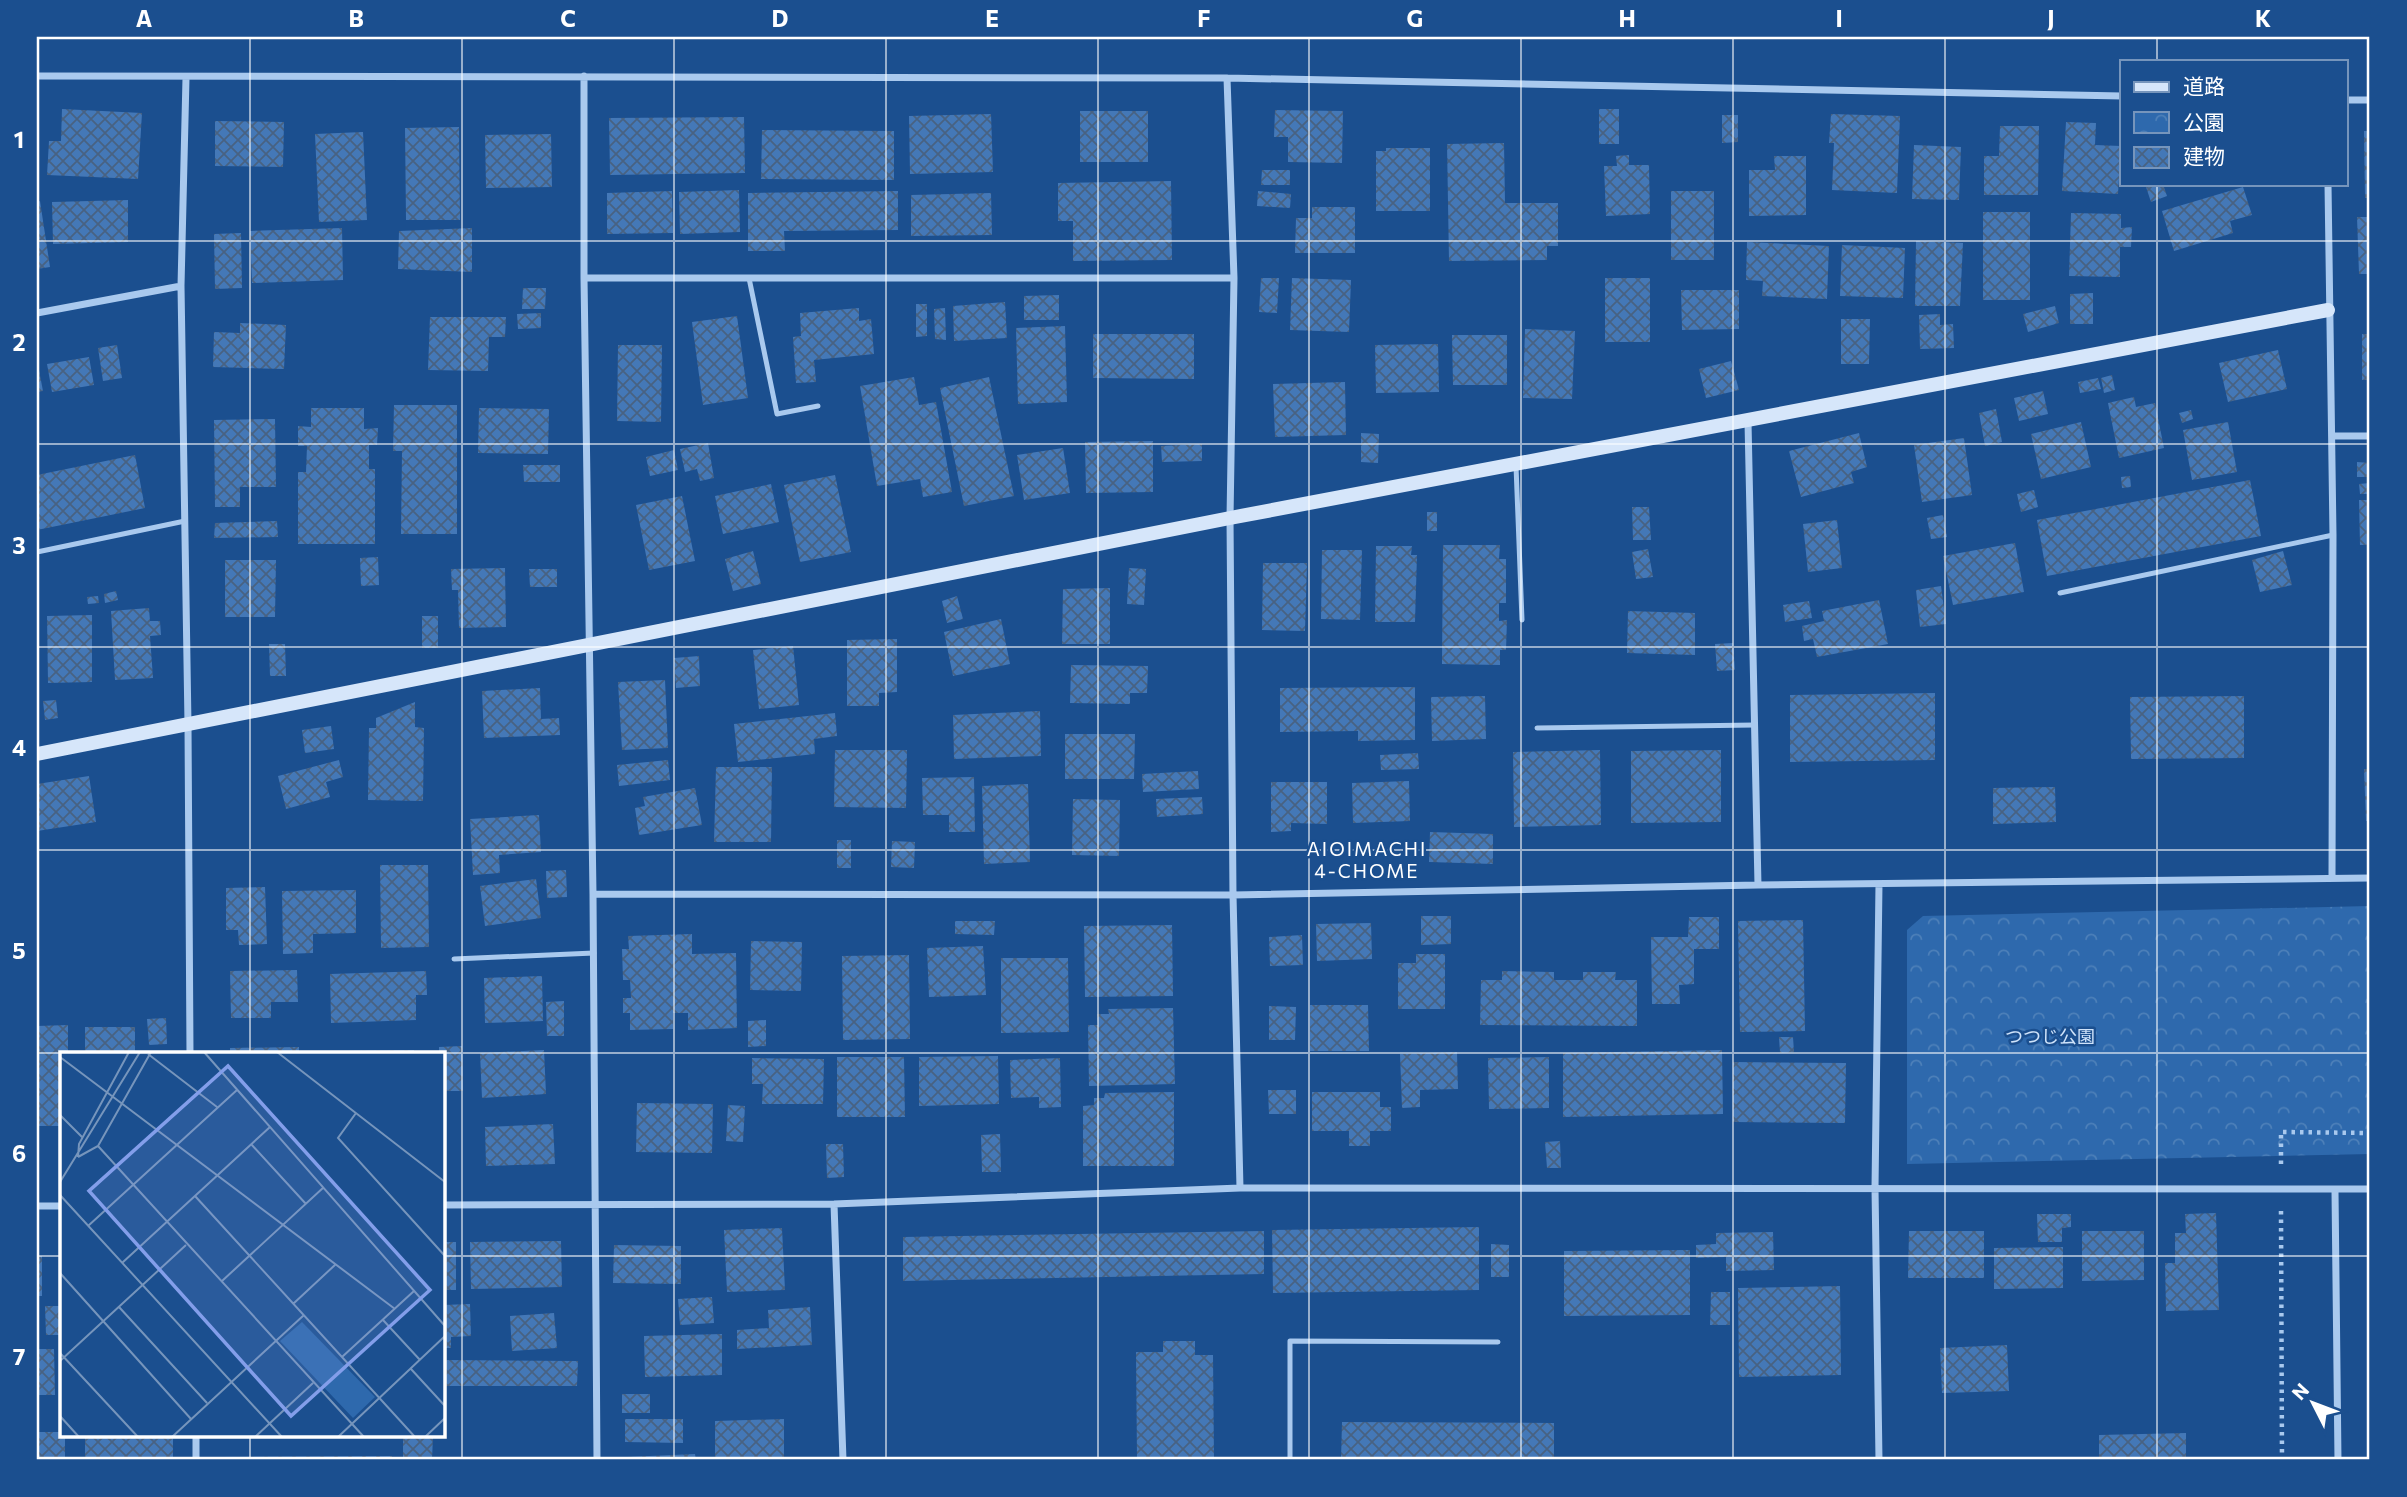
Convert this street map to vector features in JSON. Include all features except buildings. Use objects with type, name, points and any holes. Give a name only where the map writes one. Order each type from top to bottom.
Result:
[{"type":"street","points":[[37,76],[1227,78],[2120,96]]},
{"type":"street","points":[[584,76],[597,1460]]},
{"type":"street","points":[[186,78],[181,286],[190,1052]]},
{"type":"street","points":[[1227,78],[1234,278],[1230,518],[1233,895],[1240,1188]]},
{"type":"street","points":[[2348,100],[2370,100]]},
{"type":"street","points":[[2328,186],[2333,536],[2332,878]]},
{"type":"street","points":[[584,278],[1234,278]]},
{"type":"street","points":[[37,313],[181,286]]},
{"type":"street","points":[[37,754],[1230,518],[2328,310]]},
{"type":"street","points":[[1748,422],[1758,885]]},
{"type":"street","points":[[2332,436],[2370,436]]},
{"type":"street","points":[[593,894],[1233,895],[1758,885],[2370,878]]},
{"type":"street","points":[[1878,1460],[1875,1188],[1879,884]]},
{"type":"street","points":[[444,1205],[834,1204],[1240,1188],[2370,1189]]},
{"type":"street","points":[[2335,1191],[2337,1460]]},
{"type":"street","points":[[834,1204],[843,1460]]},
{"type":"street","points":[[37,1206],[60,1206]]},
{"type":"street","points":[[196,1438],[196,1460]]},
{"type":"lane","points":[[749,278],[777,414],[818,406]]},
{"type":"lane","points":[[1516,465],[1522,620]]},
{"type":"lane","points":[[37,552],[185,522]]},
{"type":"lane","points":[[2060,593],[2333,536]]},
{"type":"lane","points":[[1537,727],[1755,725]]},
{"type":"lane","points":[[454,959],[594,953]]},
{"type":"lane","points":[[1290,1460],[1290,1341],[1498,1342]]},
{"type":"path","points":[[2282,1460],[2281,1132],[2370,1133]]},
{"type":"green space","name":"つつじ公園","points":[[2370,906],[2370,1154],[1907,1164],[1907,930],[1923,916]]},
{"type":"district","name":"AIOIMACHI 4-CHOME","points":[[1367,860]]}]
